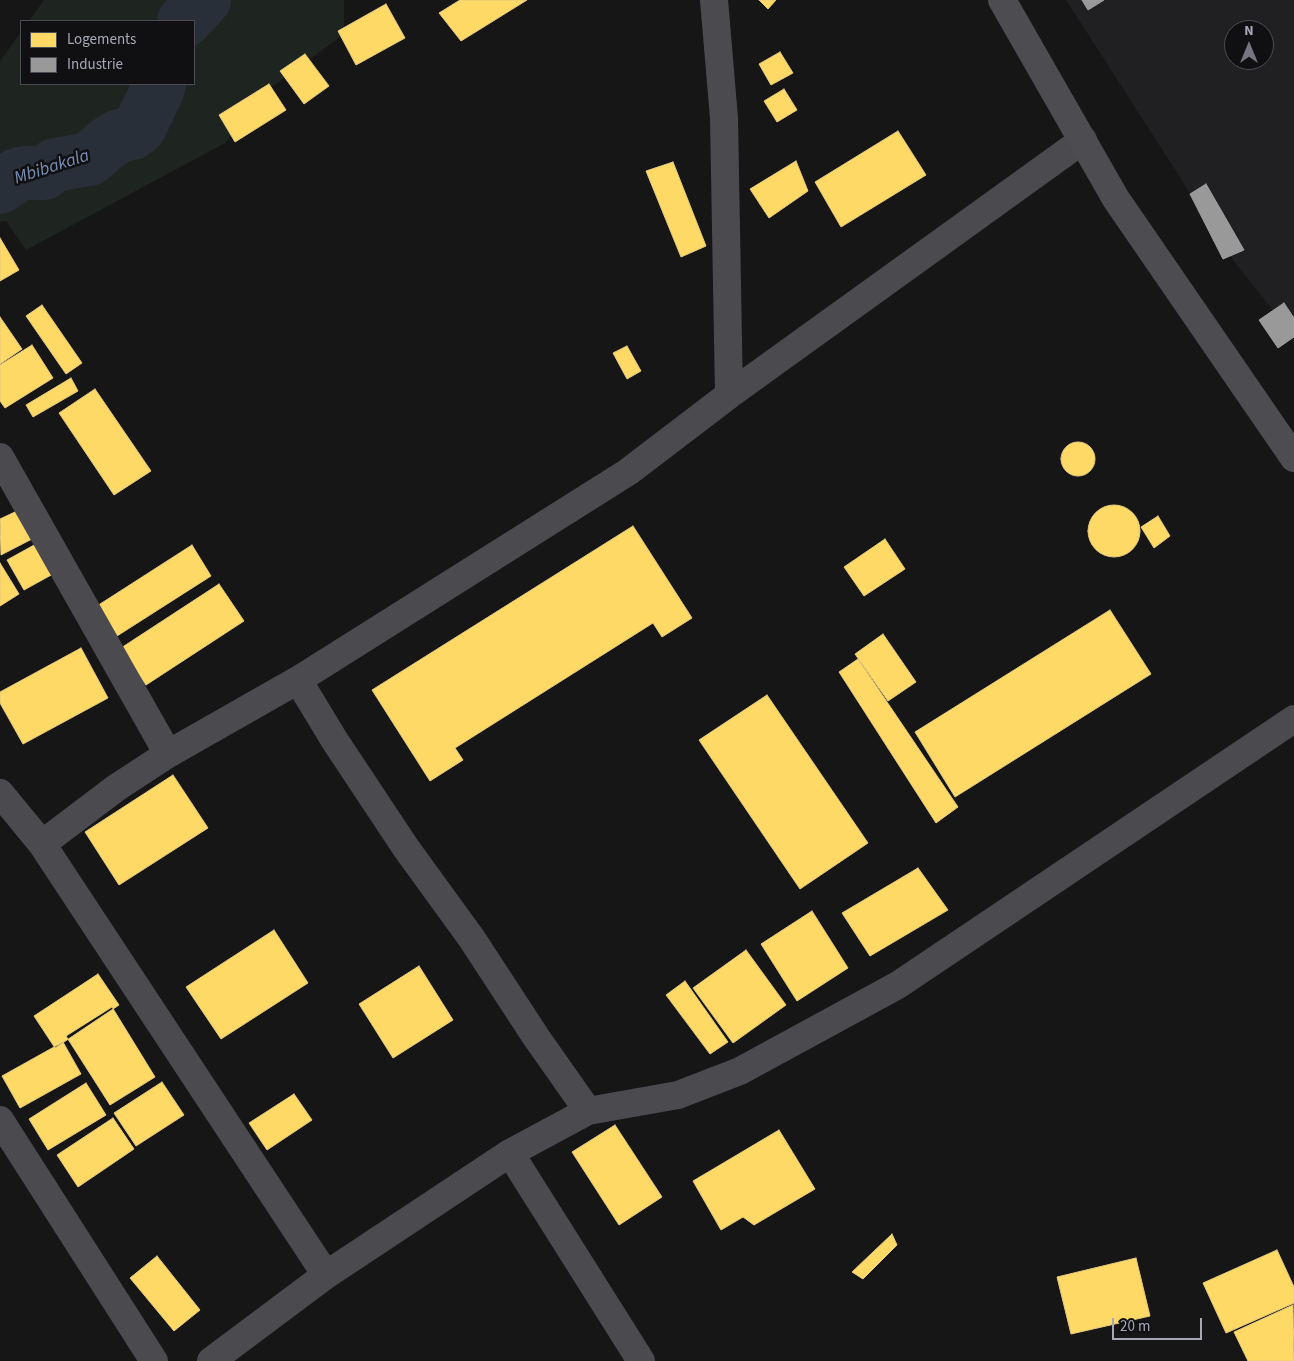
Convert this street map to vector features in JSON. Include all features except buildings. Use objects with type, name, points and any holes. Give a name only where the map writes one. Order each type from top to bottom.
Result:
[{"type":"main road","points":[[1002,0],[1116,199],[1294,458]]},
{"type":"street","points":[[714,0],[724,118],[729,395]]},
{"type":"street","points":[[42,844],[116,788],[168,754],[298,680],[628,472],[729,395],[1083,140]]},
{"type":"street","points":[[0,457],[168,754]]},
{"type":"street","points":[[298,680],[335,741],[406,848],[472,939],[536,1037],[588,1111]]},
{"type":"street","points":[[210,1361],[326,1275],[510,1153],[588,1111],[678,1095],[740,1071],[898,985],[1294,718]]},
{"type":"street","points":[[0,793],[42,844],[326,1275]]},
{"type":"street","points":[[0,1120],[154,1361]]},
{"type":"street","points":[[510,1153],[641,1361]]},
{"type":"shaded area","name":"Mbibakala","points":[[44,0],[344,0],[344,34],[269,89],[225,143],[26,250],[6,221],[0,222],[0,61],[20,33],[20,85],[195,85],[195,20],[30,20]]},
{"type":"shaded area","points":[[1066,0],[1294,0],[1294,337],[1233,260]]},
{"type":"waterway","name":"Mbibakala","points":[[185,20],[204,0]]},
{"type":"waterway","name":"Mbibakala","points":[[0,187],[17,175],[44,173],[55,165],[89,159],[119,136],[132,133],[139,128],[159,85]]}]
